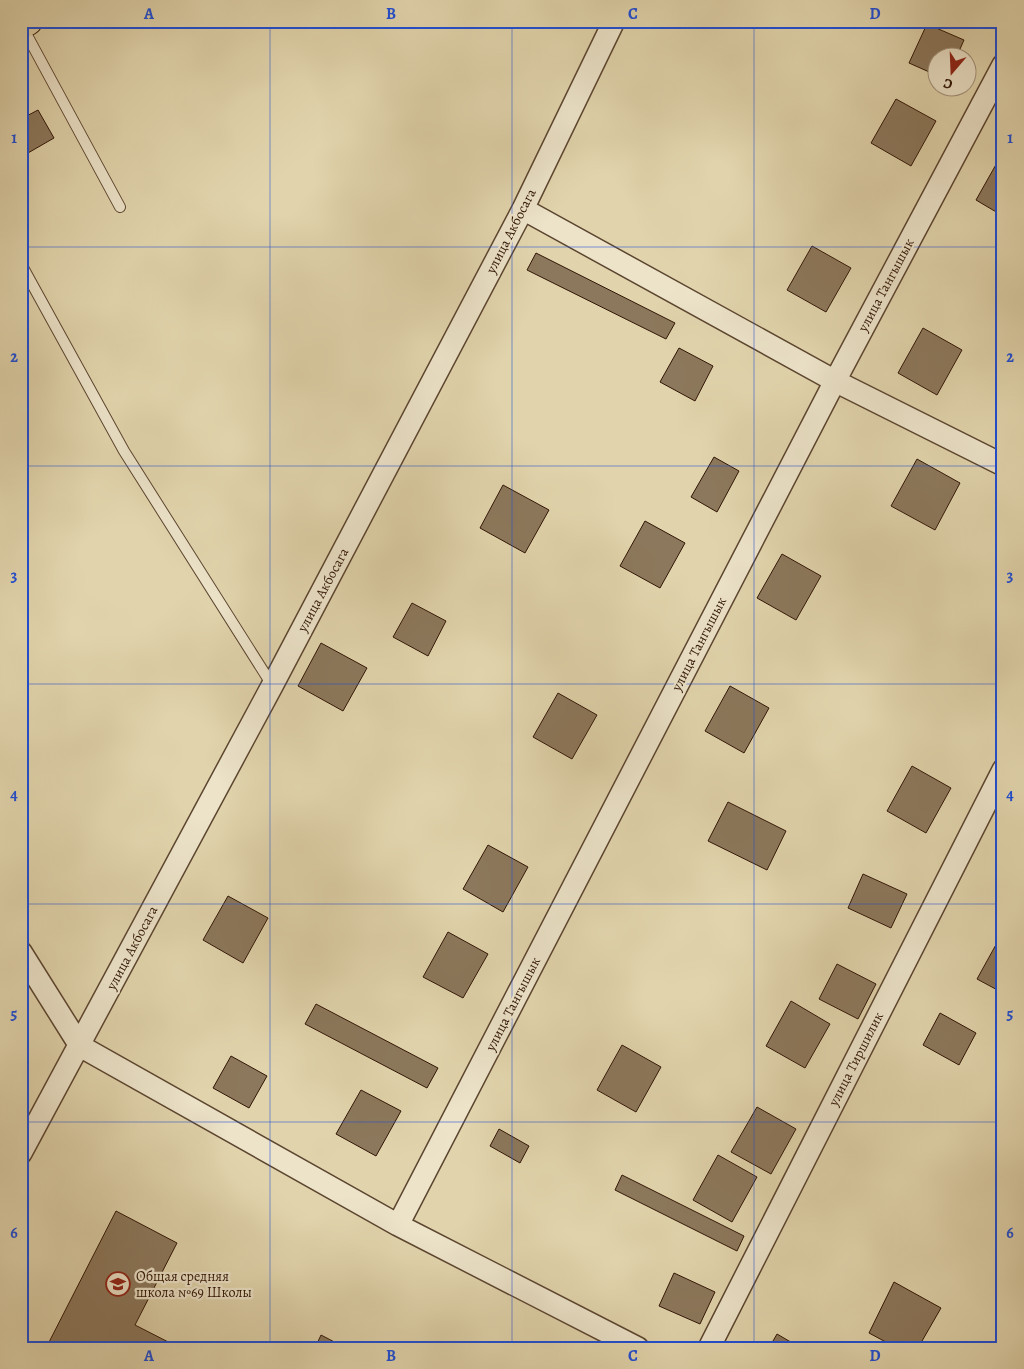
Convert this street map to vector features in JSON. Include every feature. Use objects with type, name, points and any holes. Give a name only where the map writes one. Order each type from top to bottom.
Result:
[{"type":"highway","points":[[21,25],[28,21]]},
{"type":"street","name":"улица Акбосага","points":[[21,1154],[272,686],[523,208],[614,21]]},
{"type":"street","name":"улица Тангышык","points":[[398,1225],[835,381],[1003,65]]},
{"type":"street","points":[[523,208],[835,381],[1003,465]]},
{"type":"street","name":"улица Тиршилик","points":[[709,1348],[1003,770]]},
{"type":"street","points":[[21,952],[80,1046],[398,1225],[638,1348]]},
{"type":"lane","points":[[21,25],[120,207]]},
{"type":"lane","points":[[21,264],[124,451],[272,686]]},
{"type":"building","points":[[927,24],[964,40],[960,48],[926,48],[926,71],[909,63]]},
{"type":"building","points":[[896,99],[936,121],[911,166],[871,143]]},
{"type":"building","points":[[38,110],[54,138],[21,157],[21,119]]},
{"type":"building","points":[[998,161],[1003,163],[1003,216],[976,200]]},
{"type":"building","points":[[812,246],[851,268],[826,312],[787,290]]},
{"type":"building","points":[[536,253],[675,323],[666,339],[527,270]]},
{"type":"building","points":[[923,328],[962,350],[937,395],[898,373]]},
{"type":"building","points":[[679,348],[713,366],[695,401],[660,382]]},
{"type":"building","points":[[714,457],[739,471],[717,512],[691,497]]},
{"type":"building","points":[[917,459],[960,483],[935,530],[891,506]]},
{"type":"building","points":[[503,485],[549,510],[525,553],[480,528]]},
{"type":"building","points":[[645,521],[685,543],[660,588],[620,566]]},
{"type":"building","points":[[782,554],[821,576],[796,620],[757,598]]},
{"type":"building","points":[[412,603],[446,621],[428,656],[393,637]]},
{"type":"building","points":[[321,643],[367,668],[343,711],[298,686]]},
{"type":"building","points":[[730,686],[769,708],[744,753],[705,731]]},
{"type":"building","points":[[558,693],[597,715],[572,759],[533,737]]},
{"type":"building","points":[[912,766],[951,788],[926,833],[887,811]]},
{"type":"building","points":[[728,802],[786,831],[767,870],[708,841]]},
{"type":"building","points":[[488,845],[528,867],[503,912],[463,889]]},
{"type":"building","points":[[863,874],[907,894],[891,928],[848,908]]},
{"type":"building","points":[[228,896],[268,918],[243,963],[203,940]]},
{"type":"building","points":[[448,932],[488,954],[463,998],[423,977]]},
{"type":"building","points":[[998,941],[1003,943],[1003,993],[977,979]]},
{"type":"building","points":[[837,964],[876,984],[858,1019],[819,999]]},
{"type":"building","points":[[791,1001],[830,1024],[805,1068],[766,1046]]},
{"type":"building","points":[[316,1004],[438,1068],[427,1088],[305,1024]]},
{"type":"building","points":[[940,1013],[976,1033],[959,1065],[923,1045]]},
{"type":"building","points":[[622,1045],[661,1067],[636,1112],[597,1090]]},
{"type":"building","points":[[231,1056],[267,1076],[249,1108],[213,1088]]},
{"type":"building","points":[[361,1090],[401,1111],[376,1156],[336,1134]]},
{"type":"building","points":[[757,1107],[796,1129],[771,1174],[731,1152]]},
{"type":"building","points":[[499,1129],[529,1146],[520,1163],[490,1146]]},
{"type":"building","points":[[718,1155],[757,1177],[732,1222],[693,1200]]},
{"type":"building","points":[[622,1175],[744,1236],[737,1251],[615,1190]]},
{"type":"building","name":"Общая средняя школа №69 Школы","points":[[116,1211],[177,1243],[135,1325],[180,1348],[46,1348]]},
{"type":"building","points":[[674,1273],[715,1292],[700,1324],[659,1306]]},
{"type":"building","points":[[894,1282],[941,1308],[918,1348],[897,1348],[869,1333]]},
{"type":"building","points":[[777,1334],[801,1348],[769,1348]]},
{"type":"building","points":[[321,1335],[346,1348],[315,1348]]},
{"type":"place","name":"Общая средняя школа №69 Школы","points":[[118,1284]]}]
